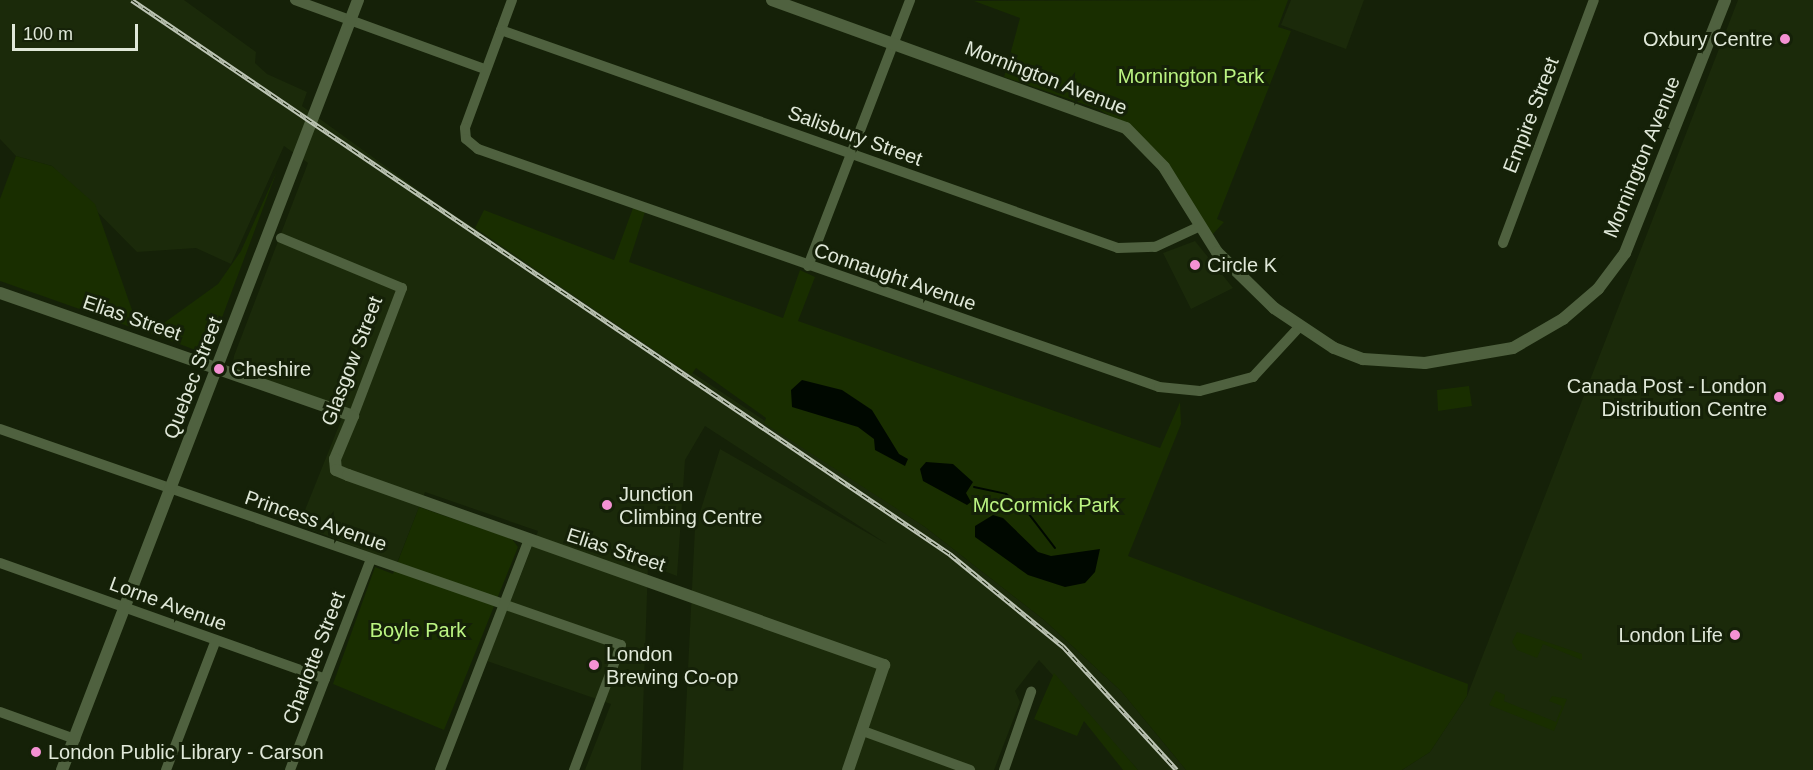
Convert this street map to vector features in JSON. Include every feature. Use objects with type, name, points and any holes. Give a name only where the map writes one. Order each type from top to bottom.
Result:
[{"type":"street","points":[[295,0],[485,69],[512,0]]},
{"type":"street","name":"Quebec Street","points":[[62,770],[219,369],[289,174],[358,0]]},
{"type":"street","points":[[808,266],[910,0]]},
{"type":"street","name":"Empire Street","points":[[1503,243],[1594,0]]},
{"type":"street","name":"Mornington Avenue","points":[[775,1],[1126,128],[1164,167],[1198,227],[1235,274],[1300,326],[1363,359],[1425,363],[1513,348],[1581,306],[1625,253],[1725,0]]},
{"type":"street","name":"Salisbury Street","points":[[501,30],[1118,248],[1155,247],[1198,227]]},
{"type":"street","name":"Connaught Avenue","points":[[485,69],[465,128],[466,139],[478,149],[1160,387],[1184,390],[1253,377],[1300,326]]},
{"type":"street","name":"Glasgow Street","points":[[281,238],[402,288],[335,459],[336,470]]},
{"type":"street","name":"Elias Street","points":[[0,293],[352,416]]},
{"type":"street","name":"Princess Avenue","points":[[0,429],[621,645],[574,770]]},
{"type":"street","name":"Elias Street","points":[[336,470],[528,542],[884,665],[863,731]]},
{"type":"street","points":[[440,770],[528,542]]},
{"type":"street","name":"Charlotte Street","points":[[290,770],[371,559]]},
{"type":"street","name":"Lorne Avenue","points":[[0,563],[325,679]]},
{"type":"street","points":[[166,770],[216,640]]},
{"type":"street","points":[[1004,770],[1031,692]]},
{"type":"street","points":[[0,712],[75,739]]},
{"type":"street","points":[[848,770],[863,731],[970,770]]},
{"type":"shaded area","points":[[0,0],[184,0],[256,52],[255,63],[267,74],[307,92],[302,106],[439,205],[925,527],[1044,620],[1121,691],[1186,770],[1138,770],[1039,660],[1015,691],[1020,702],[994,770],[683,770],[695,528],[720,449],[887,544],[705,426],[685,460],[677,576],[648,565],[641,770],[585,770],[611,704],[487,661],[538,531],[425,492],[397,563],[299,525],[342,418],[231,378],[234,356],[308,163],[284,146],[231,264],[196,248],[137,252],[52,166],[16,156],[0,139]]},
{"type":"shaded area","points":[[1291,0],[1364,0],[1346,49],[1281,25]]},
{"type":"shaded area","points":[[1738,0],[1813,0],[1813,770],[1402,770],[1430,752],[1467,696]]},
{"type":"shaded area","points":[[1195,241],[1233,288],[1191,309],[1163,253]]},
{"type":"shaded area","points":[[802,380],[842,390],[872,410],[899,454],[908,459],[905,466],[875,450],[874,439],[858,427],[792,407],[791,390]]},
{"type":"shaded area","points":[[926,462],[953,464],[973,482],[966,493],[971,502],[967,505],[923,481],[920,469]]},
{"type":"shaded area","points":[[993,515],[1003,518],[1038,552],[1051,556],[1100,549],[1095,572],[1085,583],[1065,587],[1028,575],[975,537],[975,526]]},
{"type":"green space","name":"Mornington Park","points":[[1288,0],[1278,27],[1291,31],[1217,219],[1224,222],[1212,235],[1167,162],[1135,131],[1098,109],[1004,77],[1020,18],[974,1]]},
{"type":"green space","points":[[16,156],[52,166],[95,204],[139,330],[0,281],[0,199]]},
{"type":"green space","points":[[277,171],[211,347],[206,354],[150,333],[218,284],[241,251]]},
{"type":"green space","name":"McCormick Park","points":[[633,208],[645,212],[629,262],[783,318],[800,270],[815,277],[798,321],[1160,448],[1180,402],[1181,424],[1128,556],[1468,684],[1467,696],[1430,752],[1402,770],[1186,770],[1121,691],[1044,620],[925,527],[764,423],[766,418],[696,368],[691,375],[475,228],[484,210],[614,260]]},
{"type":"green space","points":[[1469,386],[1472,406],[1438,411],[1437,390]]},
{"type":"green space","name":"Boyle Park","points":[[419,507],[512,539],[518,547],[444,730],[333,684],[375,567],[393,574]]},
{"type":"green space","points":[[1517,632],[1582,654],[1582,660],[1543,644],[1537,658],[1517,650],[1512,642]]},
{"type":"green space","points":[[1054,673],[1138,770],[1123,770],[1084,721],[1077,736],[1034,719]]},
{"type":"green space","points":[[1496,691],[1505,695],[1504,701],[1556,722],[1562,706],[1549,701],[1552,696],[1567,699],[1554,731],[1489,705]]},
{"type":"waterway","points":[[974,487],[1006,494],[1022,505],[1055,548]]},
{"type":"railway","points":[[132,0],[950,554],[1063,646],[1177,770]]},
{"type":"place","name":"Oxbury Centre","points":[[1785,39]]},
{"type":"place","name":"Circle K","points":[[1195,265]]},
{"type":"place","name":"Cheshire","points":[[219,369]]},
{"type":"place","name":"Canada Post - London Distribution Centre","points":[[1779,397]]},
{"type":"place","name":"Junction Climbing Centre","points":[[607,505]]},
{"type":"place","name":"London Life","points":[[1735,635]]},
{"type":"place","name":"London Brewing Co-op","points":[[594,665]]},
{"type":"place","name":"London Public Library - Carson","points":[[36,752]]}]
